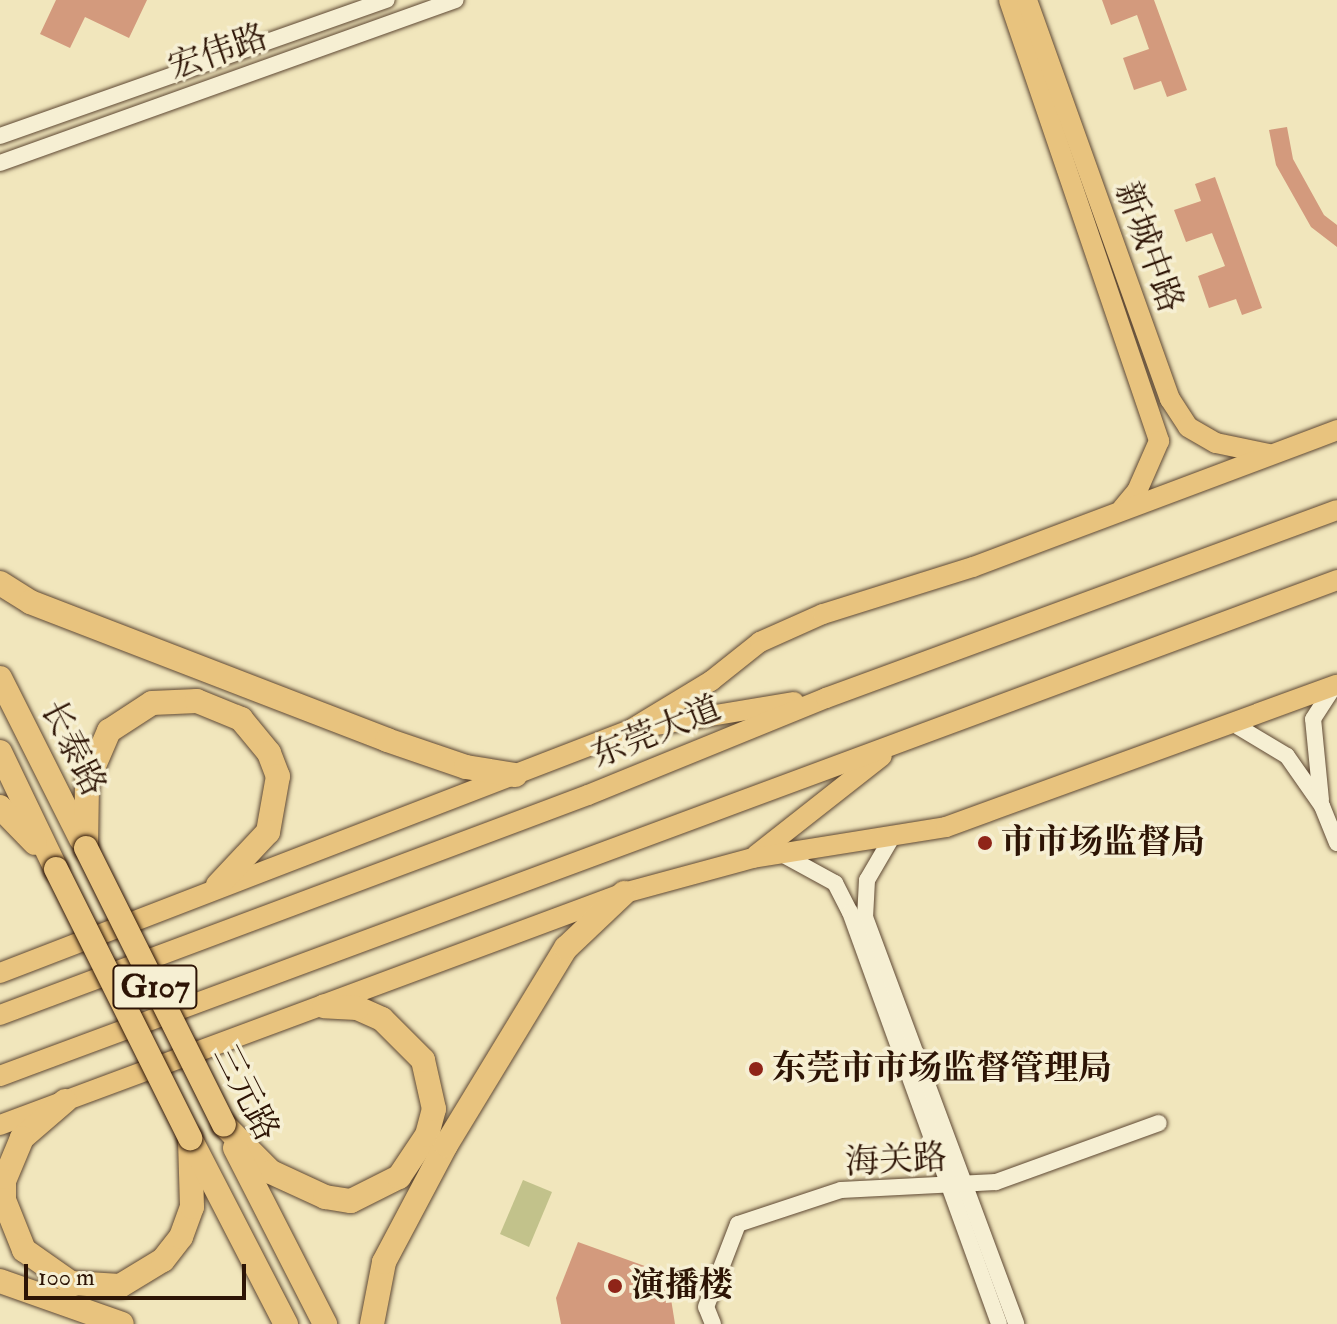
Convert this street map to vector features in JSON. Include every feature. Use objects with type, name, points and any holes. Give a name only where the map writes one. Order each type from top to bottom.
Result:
[{"type":"highway","points":[[0,583],[30,602],[387,740],[466,767],[515,775]]},
{"type":"highway","name":"长泰路","points":[[0,678],[86,848]]},
{"type":"highway","points":[[86,848],[87,782],[109,731],[152,703],[175,699],[221,707],[269,753],[279,797],[268,832],[252,857],[218,885]]},
{"type":"highway","name":"长泰路","points":[[0,752],[56,869]]},
{"type":"highway","points":[[0,807],[56,869]]},
{"type":"highway","name":"三元路","points":[[86,848],[325,1324]]},
{"type":"highway","name":"三元路","points":[[56,869],[286,1324]]},
{"type":"highway","points":[[372,1324],[384,1262],[446,1145],[566,948],[624,893]]},
{"type":"highway","points":[[224,1125],[271,1172],[325,1197],[351,1201],[399,1177],[427,1135],[434,1109],[423,1060],[382,1019],[357,1008],[324,1006]]},
{"type":"highway","points":[[65,1101],[22,1138],[4,1181],[4,1200],[24,1250],[71,1283],[120,1286],[163,1260],[181,1237],[192,1207],[190,1138]]},
{"type":"highway","points":[[0,1281],[122,1324]]},
{"type":"main road","name":"新城中路","points":[[1009,0],[1159,441],[1137,491],[1120,511]]},
{"type":"main road","name":"新城中路","points":[[1027,0],[1170,399],[1188,427],[1216,443],[1273,454]]},
{"type":"main road","points":[[0,973],[218,885],[630,730],[711,681],[760,642],[823,614],[1120,511],[1337,430]]},
{"type":"main road","name":"东莞大道","points":[[0,1015],[588,795],[826,698],[1337,510]]},
{"type":"main road","points":[[0,1076],[1337,580]]},
{"type":"main road","points":[[0,1125],[624,893],[753,858],[891,839],[946,827],[1336,685]]},
{"type":"main road","points":[[630,730],[826,698]]},
{"type":"main road","points":[[753,858],[897,744]]},
{"type":"street","name":"宏伟路","points":[[0,136],[387,0]]},
{"type":"street","name":"宏伟路","points":[[0,163],[456,0]]},
{"type":"street","points":[[1322,806],[1313,719],[1336,685]]},
{"type":"street","points":[[1232,723],[1287,756],[1322,806],[1337,843]]},
{"type":"street","points":[[891,839],[867,880],[865,917],[958,1188],[999,1324]]},
{"type":"street","points":[[780,853],[835,883],[850,912],[958,1188],[1016,1324]]},
{"type":"street","name":"海关路","points":[[713,1324],[706,1307],[738,1224],[841,1190],[958,1188],[1159,1123]]},
{"type":"green space","points":[[523,1180],[552,1192],[529,1247],[500,1234]]},
{"type":"building","points":[[56,0],[147,0],[129,38],[85,17],[70,48],[40,34]]},
{"type":"building","points":[[1102,0],[1154,0],[1187,90],[1167,97],[1161,81],[1134,90],[1123,58],[1149,49],[1137,15],[1111,25]]},
{"type":"building","points":[[1287,127],[1293,159],[1324,215],[1337,225],[1337,247],[1311,227],[1276,165],[1269,130]]},
{"type":"building","points":[[1215,177],[1262,308],[1242,315],[1236,299],[1209,308],[1198,276],[1225,266],[1212,233],[1186,242],[1174,210],[1201,201],[1195,184]]},
{"type":"building","name":"演播楼","points":[[578,1242],[667,1274],[675,1324],[561,1324],[556,1298]]},
{"type":"place","name":"市市场监督局","points":[[985,843]]},
{"type":"place","name":"东莞市市场监督管理局","points":[[756,1069]]},
{"type":"place","name":"演播楼","points":[[615,1286]]}]
